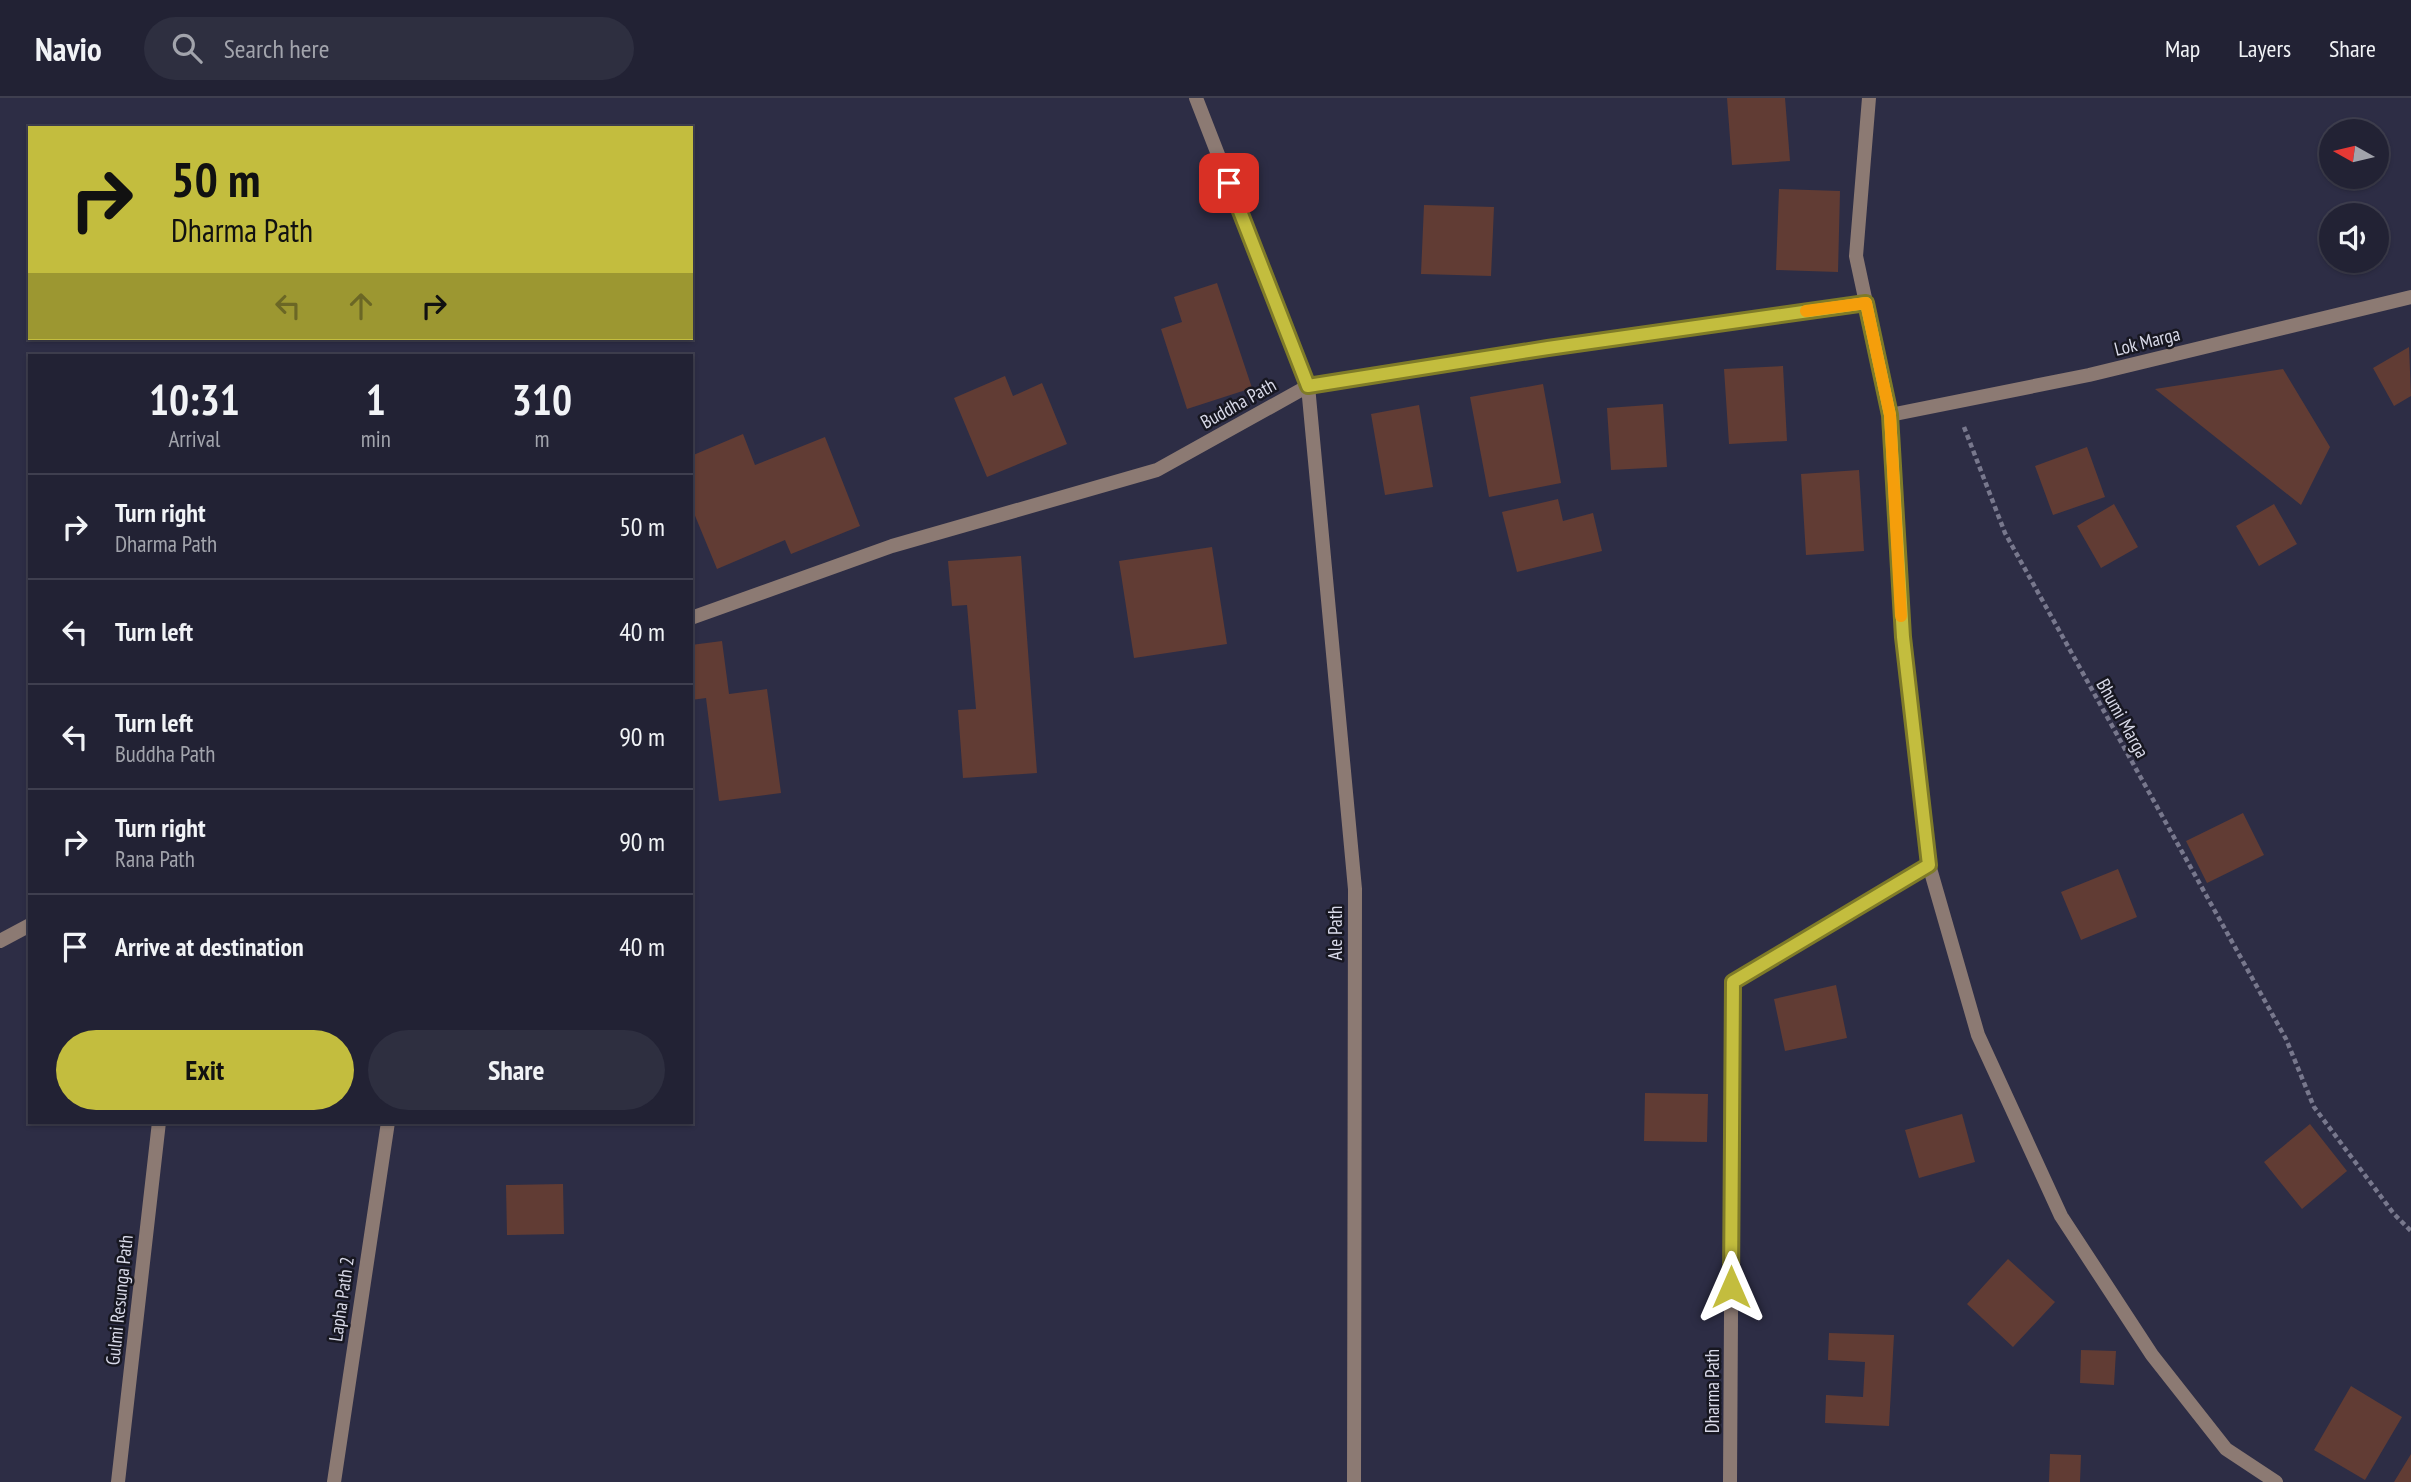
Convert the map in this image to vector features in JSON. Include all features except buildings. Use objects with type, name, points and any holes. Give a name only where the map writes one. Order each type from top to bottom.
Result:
[{"type":"street","name":"Ale Path","points":[[1196,98],[1308,386],[1355,889],[1354,1482]]},
{"type":"street","points":[[1869,98],[1856,256],[1890,415],[1903,637],[1929,865],[1978,1035],[2061,1216],[2152,1356],[2225,1449],[2276,1482]]},
{"type":"street","name":"Lok Marga","points":[[1890,415],[2089,375],[2411,297]]},
{"type":"street","name":"Buddha Path","points":[[693,617],[892,546],[1157,470],[1308,386],[1561,346],[1866,303]]},
{"type":"street","name":"Dharma Path","points":[[1730,1482],[1733,982],[1929,865]]},
{"type":"street","points":[[0,941],[28,926]]},
{"type":"street","name":"Gulmi Resunga Path","points":[[118,1482],[159,1124]]},
{"type":"street","name":"Lapha Path 2","points":[[334,1482],[388,1124]]},
{"type":"path","name":"Bhumi Marga","points":[[1954,402],[2005,533],[2286,1039],[2314,1107],[2394,1214],[2411,1231]]},
{"type":"slow traffic","points":[[1806,311],[1866,303],[1890,415],[1901,616]]},
{"type":"route","points":[[1229,183],[1308,386],[1548,348],[1866,303],[1890,415],[1903,637],[1929,865],[1733,982],[1731,1287]]}]
